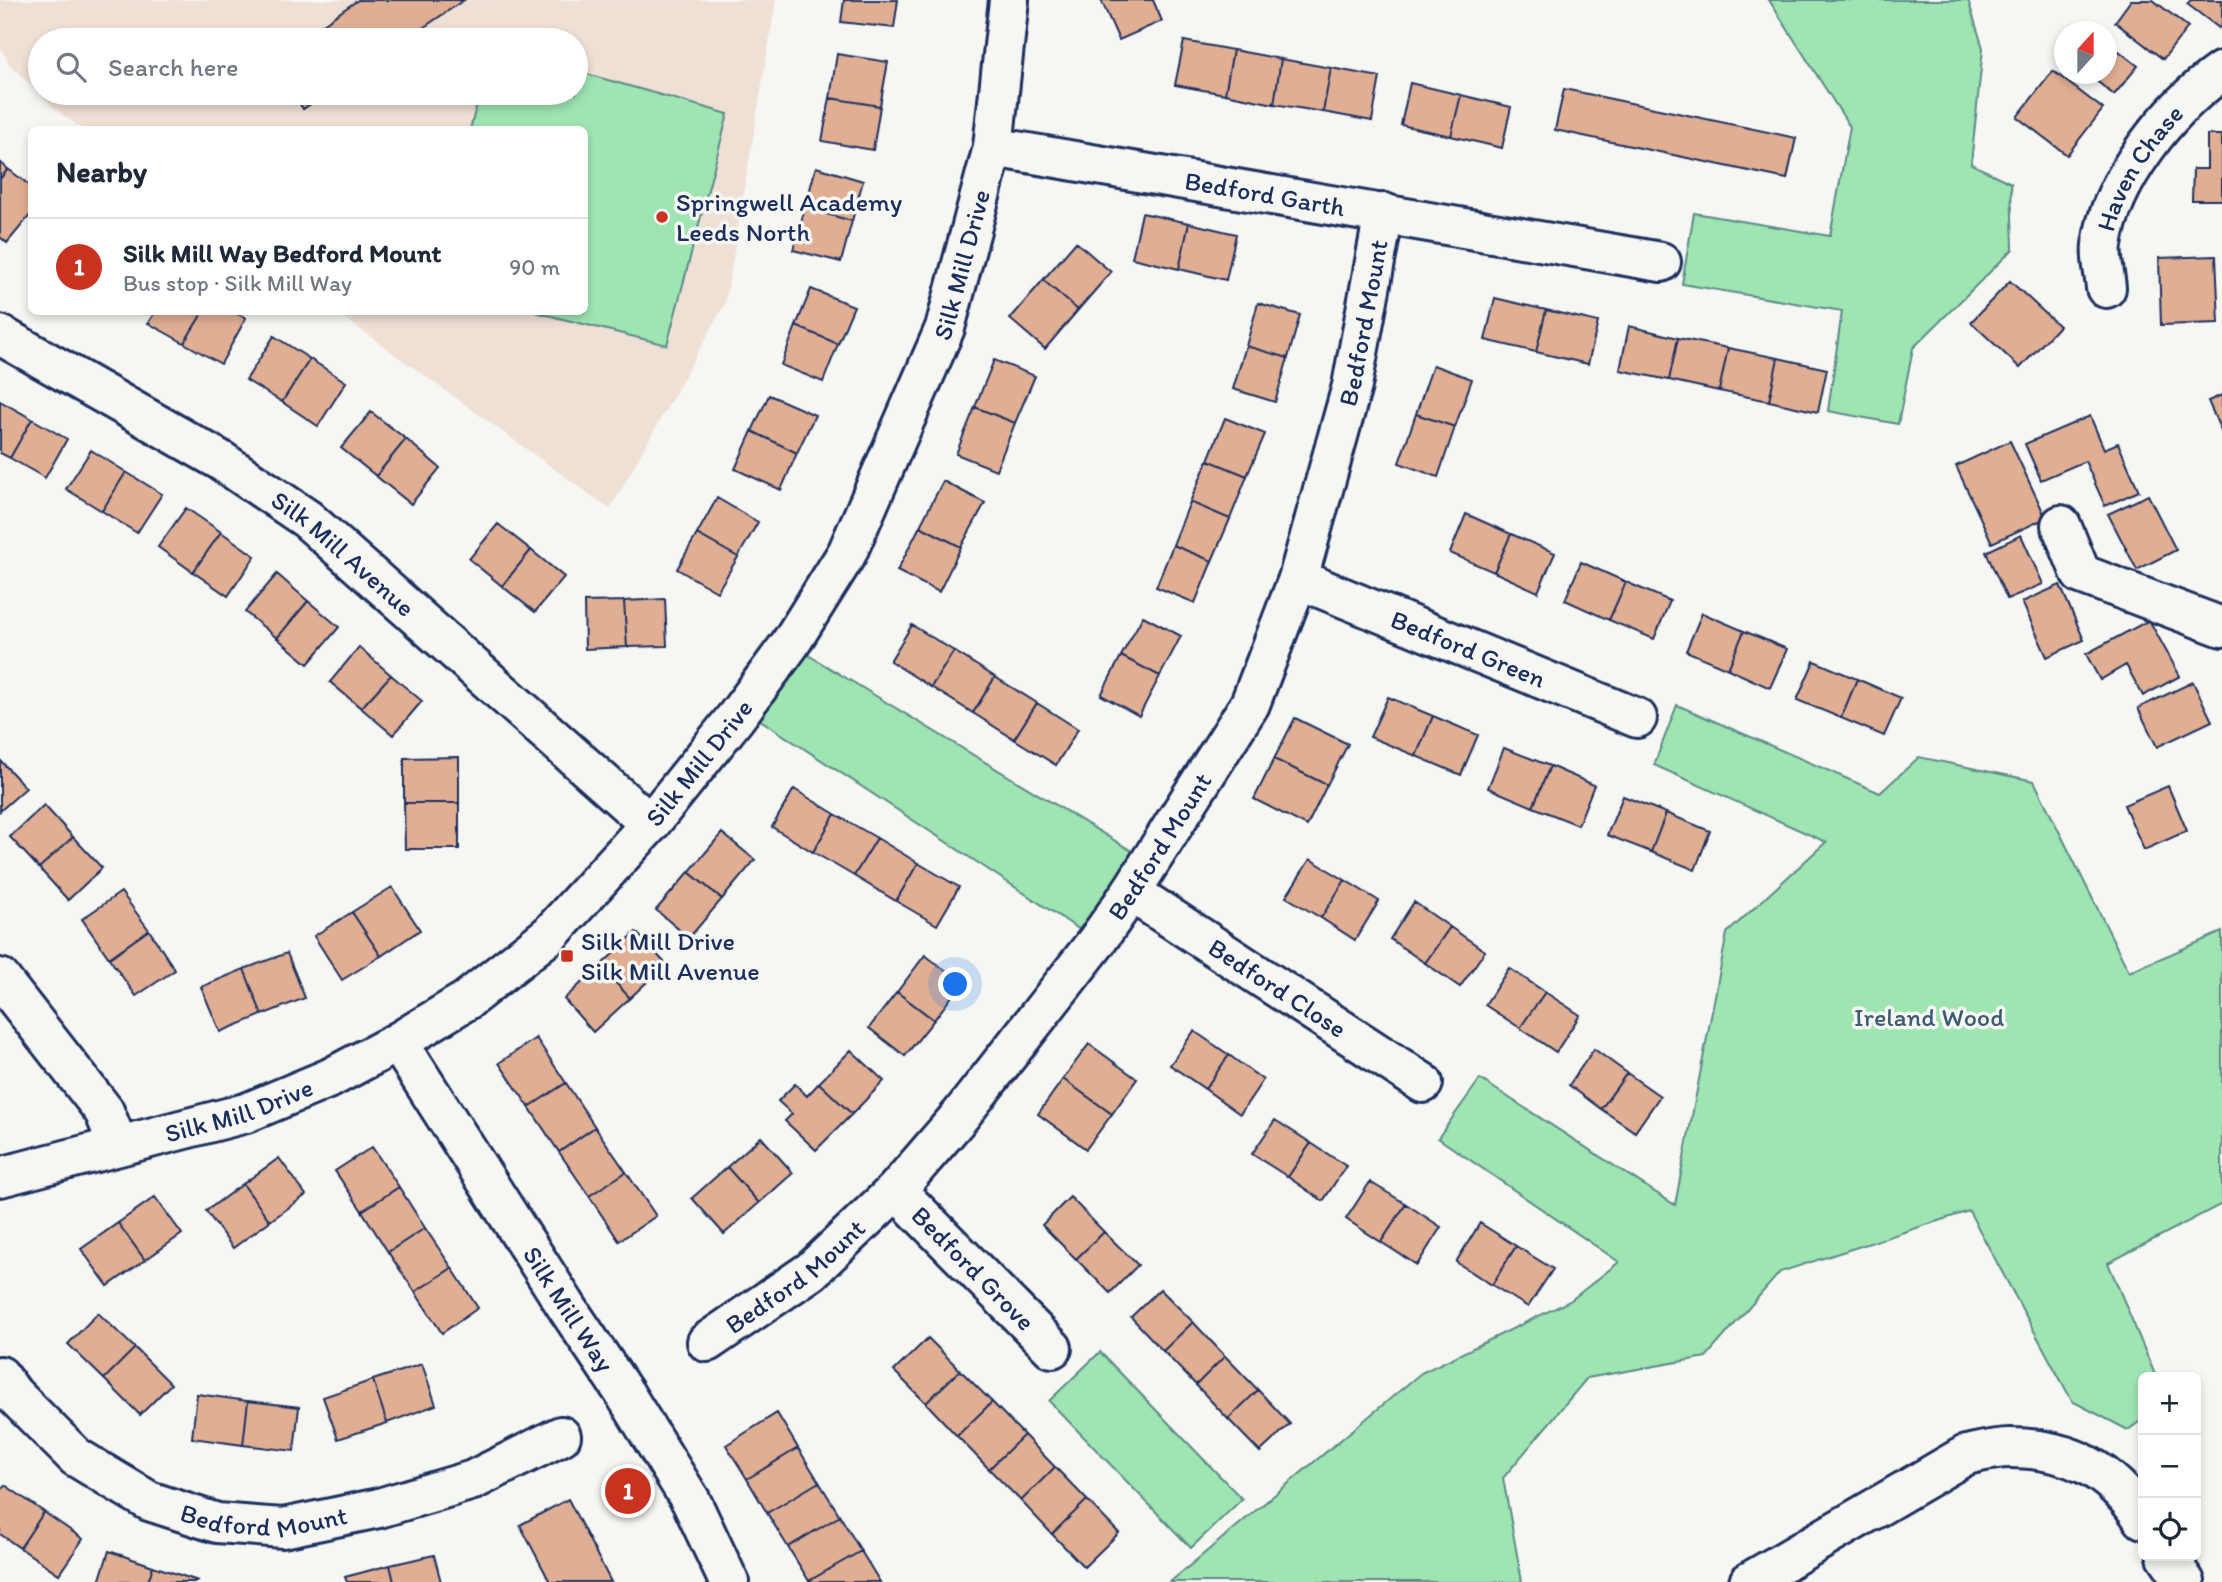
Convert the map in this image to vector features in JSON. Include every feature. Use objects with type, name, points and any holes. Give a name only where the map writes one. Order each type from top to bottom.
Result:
[{"type":"street","name":"Silk Mill Drive","points":[[0,1177],[246,1112],[330,1078],[398,1042],[467,1000],[549,934],[650,824],[736,717],[790,644],[847,553],[945,328],[993,147],[1009,0]]},
{"type":"street","name":"Haven Chase","points":[[2106,288],[2102,248],[2108,217],[2124,182],[2158,128],[2222,71]]},
{"type":"street","name":"Bedford Garth","points":[[993,147],[1661,262]]},
{"type":"street","name":"Bedford Mount","points":[[706,1342],[811,1270],[896,1190],[960,1116],[1079,967],[1131,892],[1250,704],[1298,579],[1352,386],[1384,213]]},
{"type":"street","name":"Silk Mill Avenue","points":[[0,335],[220,460],[307,519],[650,824]]},
{"type":"street","points":[[2061,525],[2081,574],[2222,627]]},
{"type":"street","name":"Bedford Green","points":[[1298,579],[1637,718]]},
{"type":"street","name":"Bedford Close","points":[[1131,892],[1423,1083]]},
{"type":"street","points":[[0,978],[104,1111],[118,1145]]},
{"type":"street","name":"Silk Mill Way","points":[[398,1042],[625,1394],[691,1502],[729,1582]]},
{"type":"street","name":"Bedford Grove","points":[[896,1190],[1052,1348]]},
{"type":"street","name":"Bedford Mount","points":[[0,1376],[13,1394],[76,1457],[149,1501],[217,1523],[283,1528],[379,1508],[473,1480],[561,1436]]},
{"type":"street","points":[[1749,1582],[1966,1455],[2007,1448],[2055,1451],[2095,1469],[2131,1500],[2138,1511]]},
{"type":"street","points":[[2170,1561],[2185,1582]]},
{"type":"shaded area","name":"Springwell Academy Leeds North","points":[[0,0],[776,0],[725,304],[610,509],[340,315],[588,315],[588,126],[79,126],[52,105],[588,105],[588,28],[28,28],[28,82],[9,64],[0,46]]},
{"type":"green space","points":[[1769,0],[1968,0],[1983,48],[1971,164],[2011,183],[2013,249],[1913,348],[1898,424],[1828,411],[1842,311],[1682,284],[1694,213],[1830,236],[1850,127]]},
{"type":"green space","points":[[588,74],[728,114],[667,345],[547,315],[588,315],[588,126],[471,126],[477,105],[588,105]]},
{"type":"green space","points":[[790,644],[1150,862],[1097,941],[742,708]]},
{"type":"green space","name":"Ireland Wood","points":[[1677,705],[1880,793],[1919,757],[2034,781],[2129,972],[2222,932],[2222,1204],[2108,1263],[2154,1372],[2138,1372],[2138,1423],[2128,1430],[2072,1401],[1969,1211],[1780,1272],[1706,1357],[1587,1378],[1503,1478],[1522,1582],[1170,1582],[1421,1373],[1570,1301],[1619,1262],[1438,1138],[1480,1079],[1675,1205],[1727,933],[1826,842],[1654,765]]},
{"type":"green space","points":[[1100,1352],[1242,1499],[1191,1548],[1049,1401]]},
{"type":"building","points":[[358,0],[464,0],[423,28],[317,28]]},
{"type":"building","points":[[844,0],[898,0],[894,28],[841,22]]},
{"type":"building","points":[[1101,0],[1153,0],[1162,21],[1119,40]]},
{"type":"building","points":[[2131,0],[2153,0],[2188,27],[2163,59],[2116,21]]},
{"type":"building","points":[[2191,0],[2222,0],[2222,24],[2219,28],[2187,4]]},
{"type":"building","points":[[1184,41],[1233,50],[1225,94],[1175,85]]},
{"type":"building","points":[[1233,50],[1281,59],[1274,104],[1225,94]]},
{"type":"building","points":[[2117,50],[2138,66],[2114,95],[2100,84],[2117,84]]},
{"type":"building","points":[[837,54],[888,62],[880,106],[830,98]]},
{"type":"building","points":[[1281,59],[1331,68],[1323,112],[1274,104]]},
{"type":"building","points":[[1331,68],[1380,77],[1372,121],[1323,112]]},
{"type":"building","points":[[2053,71],[2054,84],[2070,84],[2103,109],[2067,155],[2017,117]]},
{"type":"building","points":[[1410,83],[1461,95],[1451,136],[1401,125]]},
{"type":"building","points":[[1564,89],[1796,138],[1787,179],[1555,130]]},
{"type":"building","points":[[1461,95],[1511,107],[1502,148],[1451,136]]},
{"type":"building","points":[[830,98],[880,106],[873,150],[822,141]]},
{"type":"building","points":[[2207,135],[2222,135],[2222,200],[2192,200],[2193,169],[2207,169]]},
{"type":"building","points":[[0,162],[8,169],[0,179]]},
{"type":"building","points":[[816,167],[863,181],[852,221],[805,208]]},
{"type":"building","points":[[8,169],[28,184],[28,218],[7,243],[0,237],[0,179]]},
{"type":"building","points":[[805,208],[852,221],[841,262],[793,250]]},
{"type":"building","points":[[1142,213],[1189,223],[1179,269],[1132,258]]},
{"type":"building","points":[[1189,223],[1236,234],[1226,280],[1179,269]]},
{"type":"building","points":[[1076,242],[1111,272],[1078,310],[1043,280]]},
{"type":"building","points":[[2216,256],[2219,323],[2161,325],[2159,258]]},
{"type":"building","points":[[1043,280],[1078,310],[1045,349],[1010,319]]},
{"type":"building","points":[[2010,281],[2059,326],[2020,368],[1971,322]]},
{"type":"building","points":[[811,289],[854,306],[838,344],[796,326]]},
{"type":"building","points":[[1495,298],[1546,310],[1536,352],[1485,340]]},
{"type":"building","points":[[1258,303],[1300,315],[1288,358],[1246,346]]},
{"type":"building","points":[[1546,310],[1598,322],[1588,364],[1536,352]]},
{"type":"building","points":[[153,315],[201,315],[184,343],[148,323]]},
{"type":"building","points":[[201,315],[240,315],[246,318],[221,364],[184,343]]},
{"type":"building","points":[[796,326],[838,344],[823,382],[781,365]]},
{"type":"building","points":[[1629,326],[1678,338],[1669,380],[1620,370]]},
{"type":"building","points":[[274,336],[310,359],[282,402],[246,380]]},
{"type":"building","points":[[1678,338],[1728,348],[1719,391],[1669,380]]},
{"type":"building","points":[[1246,346],[1288,358],[1275,402],[1233,389]]},
{"type":"building","points":[[1728,348],[1778,358],[1769,401],[1719,391]]},
{"type":"building","points":[[1778,358],[1827,369],[1818,412],[1769,401]]},
{"type":"building","points":[[310,359],[346,382],[318,426],[282,402]]},
{"type":"building","points":[[994,360],[1035,376],[1015,423],[975,407]]},
{"type":"building","points":[[1433,365],[1472,379],[1455,427],[1416,414]]},
{"type":"building","points":[[769,395],[815,415],[797,453],[752,431]]},
{"type":"building","points":[[2222,395],[2222,433],[2208,401]]},
{"type":"building","points":[[0,401],[32,419],[10,458],[0,453]]},
{"type":"building","points":[[975,407],[1015,423],[996,470],[956,454]]},
{"type":"building","points":[[371,412],[406,439],[376,476],[341,448]]},
{"type":"building","points":[[1416,414],[1455,427],[1438,477],[1399,463]]},
{"type":"building","points":[[2090,416],[2104,449],[2118,443],[2139,491],[2105,506],[2085,461],[2041,480],[2025,444]]},
{"type":"building","points":[[1225,418],[1265,434],[1247,476],[1208,460]]},
{"type":"building","points":[[32,419],[67,439],[45,478],[10,458]]},
{"type":"building","points":[[752,431],[797,453],[781,490],[735,469]]},
{"type":"building","points":[[406,439],[440,468],[411,504],[376,476]]},
{"type":"building","points":[[2010,441],[2046,518],[1992,543],[1956,466]]},
{"type":"building","points":[[91,450],[126,472],[102,511],[66,489]]},
{"type":"building","points":[[1208,460],[1247,476],[1230,519],[1190,502]]},
{"type":"building","points":[[126,472],[162,494],[137,533],[102,511]]},
{"type":"building","points":[[943,481],[985,503],[961,547],[920,526]]},
{"type":"building","points":[[2148,495],[2176,550],[2137,570],[2108,514]]},
{"type":"building","points":[[717,498],[758,522],[738,557],[697,534]]},
{"type":"building","points":[[1190,502],[1230,519],[1212,561],[1173,545]]},
{"type":"building","points":[[186,508],[221,532],[193,572],[158,547]]},
{"type":"building","points":[[1466,514],[1511,534],[1494,572],[1450,553]]},
{"type":"building","points":[[498,524],[531,550],[502,586],[469,559]]},
{"type":"building","points":[[920,526],[961,547],[939,592],[897,571]]},
{"type":"building","points":[[221,532],[255,556],[228,596],[193,572]]},
{"type":"building","points":[[697,534],[738,557],[717,592],[677,569]]},
{"type":"building","points":[[1511,534],[1555,553],[1538,592],[1494,572]]},
{"type":"building","points":[[2021,535],[2043,584],[2007,599],[1986,552]]},
{"type":"building","points":[[1173,545],[1212,561],[1195,603],[1156,587]]},
{"type":"building","points":[[531,550],[564,577],[535,612],[502,586]]},
{"type":"building","points":[[1581,562],[1626,582],[1609,620],[1565,600]]},
{"type":"building","points":[[277,574],[308,601],[277,638],[245,612]]},
{"type":"building","points":[[1626,582],[1670,601],[1654,639],[1609,620]]},
{"type":"building","points":[[2060,585],[2084,640],[2047,657],[2022,602]]},
{"type":"building","points":[[665,599],[667,646],[627,647],[624,601]]},
{"type":"building","points":[[308,601],[339,627],[308,664],[277,638]]},
{"type":"building","points":[[624,601],[627,647],[585,649],[584,602]]},
{"type":"building","points":[[1702,613],[1744,631],[1728,669],[1686,651]]},
{"type":"building","points":[[1143,616],[1181,636],[1160,676],[1121,656]]},
{"type":"building","points":[[2149,620],[2180,676],[2143,696],[2126,665],[2100,680],[2086,654]]},
{"type":"building","points":[[912,625],[954,651],[931,687],[890,661]]},
{"type":"building","points":[[1744,631],[1787,649],[1770,688],[1728,669]]},
{"type":"building","points":[[359,647],[391,675],[361,708],[330,682]]},
{"type":"building","points":[[954,651],[995,677],[973,713],[931,687]]},
{"type":"building","points":[[1121,656],[1160,676],[1139,716],[1101,695]]},
{"type":"building","points":[[1814,661],[1857,679],[1841,718],[1797,700]]},
{"type":"building","points":[[391,675],[422,701],[393,735],[361,708]]},
{"type":"building","points":[[995,677],[1037,703],[1014,739],[973,713]]},
{"type":"building","points":[[1857,679],[1901,698],[1884,736],[1841,718]]},
{"type":"building","points":[[2193,682],[2212,721],[2157,747],[2138,708]]},
{"type":"building","points":[[1388,697],[1433,716],[1416,756],[1370,737]]},
{"type":"building","points":[[1037,703],[1078,729],[1056,765],[1014,739]]},
{"type":"building","points":[[1433,716],[1478,735],[1461,775],[1416,756]]},
{"type":"building","points":[[1295,718],[1348,744],[1327,785],[1274,759]]},
{"type":"building","points":[[1504,748],[1550,766],[1533,807],[1488,788]]},
{"type":"building","points":[[459,757],[459,803],[404,803],[404,758]]},
{"type":"building","points":[[1274,759],[1327,785],[1307,826],[1254,799]]},
{"type":"building","points":[[0,760],[26,788],[0,811]]},
{"type":"building","points":[[1550,766],[1594,785],[1578,825],[1533,807]]},
{"type":"building","points":[[2168,786],[2187,831],[2144,850],[2124,805]]},
{"type":"building","points":[[794,789],[835,814],[813,852],[772,827]]},
{"type":"building","points":[[1623,796],[1666,813],[1651,852],[1607,835]]},
{"type":"building","points":[[404,803],[459,803],[459,849],[405,849]]},
{"type":"building","points":[[44,805],[73,837],[39,868],[10,837]]},
{"type":"building","points":[[1666,813],[1710,831],[1695,870],[1651,852]]},
{"type":"building","points":[[835,814],[877,838],[854,876],[813,852]]},
{"type":"building","points":[[722,833],[755,860],[722,899],[689,872]]},
{"type":"building","points":[[73,837],[102,868],[68,900],[39,868]]},
{"type":"building","points":[[877,838],[918,863],[896,901],[854,876]]},
{"type":"building","points":[[1310,859],[1345,880],[1321,918],[1286,897]]},
{"type":"building","points":[[918,863],[959,887],[937,925],[896,901]]},
{"type":"building","points":[[689,872],[722,899],[689,938],[656,910]]},
{"type":"building","points":[[1345,880],[1379,901],[1355,940],[1321,918]]},
{"type":"building","points":[[392,887],[420,930],[381,956],[352,912]]},
{"type":"building","points":[[121,892],[149,930],[109,958],[82,919]]},
{"type":"building","points":[[1414,902],[1450,927],[1425,963],[1390,939]]},
{"type":"building","points":[[352,912],[381,956],[342,980],[314,936]]},
{"type":"building","points":[[1450,927],[1485,951],[1460,987],[1425,963]]},
{"type":"building","points":[[149,930],[175,970],[136,996],[109,958]]},
{"type":"building","points":[[636,932],[666,964],[630,998],[600,966]]},
{"type":"building","points":[[287,953],[305,998],[262,1015],[244,969]]},
{"type":"building","points":[[925,955],[962,983],[934,1020],[897,992]]},
{"type":"building","points":[[600,966],[630,998],[593,1032],[564,999]]},
{"type":"building","points":[[1509,968],[1545,992],[1520,1028],[1485,1005]]},
{"type":"building","points":[[244,969],[262,1015],[220,1032],[201,987]]},
{"type":"building","points":[[897,992],[934,1020],[905,1056],[869,1028]]},
{"type":"building","points":[[1545,992],[1580,1015],[1556,1052],[1520,1028]]},
{"type":"building","points":[[1194,1031],[1229,1055],[1205,1089],[1170,1065]]},
{"type":"building","points":[[536,1038],[566,1083],[529,1107],[499,1063]]},
{"type":"building","points":[[1089,1044],[1137,1079],[1112,1114],[1063,1079]]},
{"type":"building","points":[[1594,1049],[1627,1073],[1601,1109],[1569,1085]]},
{"type":"building","points":[[851,1050],[884,1081],[852,1114],[819,1083]]},
{"type":"building","points":[[1229,1055],[1263,1080],[1240,1114],[1205,1089]]},
{"type":"building","points":[[1627,1073],[1660,1096],[1635,1132],[1601,1109]]},
{"type":"building","points":[[1063,1079],[1112,1114],[1086,1149],[1038,1114]]},
{"type":"building","points":[[566,1083],[595,1127],[559,1152],[529,1107]]},
{"type":"building","points":[[819,1083],[852,1114],[816,1150],[785,1121],[792,1114],[778,1101],[795,1084],[807,1096]]},
{"type":"building","points":[[1275,1120],[1311,1143],[1288,1177],[1252,1154]]},
{"type":"building","points":[[595,1127],[626,1172],[589,1196],[559,1152]]},
{"type":"building","points":[[761,1137],[793,1173],[759,1203],[727,1167]]},
{"type":"building","points":[[1311,1143],[1346,1166],[1323,1201],[1288,1177]]},
{"type":"building","points":[[372,1147],[399,1187],[362,1211],[335,1171]]},
{"type":"building","points":[[279,1158],[306,1195],[270,1221],[243,1184]]},
{"type":"building","points":[[727,1167],[759,1203],[724,1234],[692,1198]]},
{"type":"building","points":[[626,1172],[656,1216],[619,1241],[589,1196]]},
{"type":"building","points":[[1370,1182],[1406,1204],[1381,1242],[1346,1219]]},
{"type":"building","points":[[243,1184],[270,1221],[233,1248],[206,1211]]},
{"type":"building","points":[[399,1187],[425,1228],[388,1252],[362,1211]]},
{"type":"building","points":[[155,1197],[182,1234],[145,1260],[118,1223]]},
{"type":"building","points":[[1070,1197],[1104,1232],[1076,1259],[1042,1225]]},
{"type":"building","points":[[1406,1204],[1441,1227],[1417,1265],[1381,1242]]},
{"type":"building","points":[[118,1223],[145,1260],[108,1286],[81,1249]]},
{"type":"building","points":[[1480,1223],[1516,1246],[1492,1285],[1456,1262]]},
{"type":"building","points":[[425,1228],[452,1268],[415,1292],[388,1252]]},
{"type":"building","points":[[1104,1232],[1138,1265],[1110,1293],[1076,1259]]},
{"type":"building","points":[[1516,1246],[1553,1269],[1528,1307],[1492,1285]]},
{"type":"building","points":[[452,1268],[478,1308],[442,1333],[415,1292]]},
{"type":"building","points":[[1160,1289],[1193,1322],[1163,1351],[1131,1317]]},
{"type":"building","points":[[98,1313],[135,1348],[104,1379],[68,1344]]},
{"type":"building","points":[[1193,1322],[1225,1356],[1196,1385],[1163,1351]]},
{"type":"building","points":[[928,1338],[960,1370],[926,1403],[894,1371]]},
{"type":"building","points":[[135,1348],[171,1384],[140,1415],[104,1379]]},
{"type":"building","points":[[1225,1356],[1258,1390],[1228,1419],[1196,1385]]},
{"type":"building","points":[[422,1364],[436,1405],[387,1423],[373,1380]]},
{"type":"building","points":[[960,1370],[992,1402],[957,1436],[926,1403]]},
{"type":"building","points":[[373,1380],[387,1423],[338,1439],[323,1397]]},
{"type":"building","points":[[1258,1390],[1290,1424],[1260,1452],[1228,1419]]},
{"type":"building","points":[[197,1394],[248,1401],[243,1445],[192,1438]]},
{"type":"building","points":[[248,1401],[299,1407],[294,1451],[243,1445]]},
{"type":"building","points":[[992,1402],[1024,1435],[989,1469],[957,1436]]},
{"type":"building","points":[[777,1413],[798,1448],[747,1479],[726,1445]]},
{"type":"building","points":[[1024,1435],[1055,1467],[1021,1501],[989,1469]]},
{"type":"building","points":[[798,1448],[819,1482],[767,1513],[747,1479]]},
{"type":"building","points":[[1055,1467],[1087,1500],[1052,1534],[1021,1501]]},
{"type":"building","points":[[819,1482],[840,1516],[788,1547],[767,1513]]},
{"type":"building","points":[[5,1485],[44,1512],[20,1548],[0,1534],[0,1492]]},
{"type":"building","points":[[568,1499],[611,1582],[550,1582],[520,1525]]},
{"type":"building","points":[[1087,1500],[1119,1533],[1084,1567],[1052,1534]]},
{"type":"building","points":[[44,1512],[83,1539],[59,1574],[20,1548]]},
{"type":"building","points":[[840,1516],[861,1551],[809,1581],[788,1547]]},
{"type":"building","points":[[109,1551],[153,1566],[148,1582],[99,1582]]},
{"type":"building","points":[[861,1551],[880,1582],[809,1581]]},
{"type":"building","points":[[434,1555],[441,1582],[394,1582],[390,1565]]},
{"type":"building","points":[[390,1565],[394,1582],[347,1582],[345,1577]]},
{"type":"building","points":[[153,1566],[198,1581],[148,1582]]},
{"type":"place","name":"Springwell Academy Leeds North","points":[[662,217]]},
{"type":"place","name":"Silk Mill Drive Silk Mill Avenue","points":[[567,956]]},
{"type":"place","name":"Silk Mill Way Bedford Mount","points":[[628,1491]]}]
